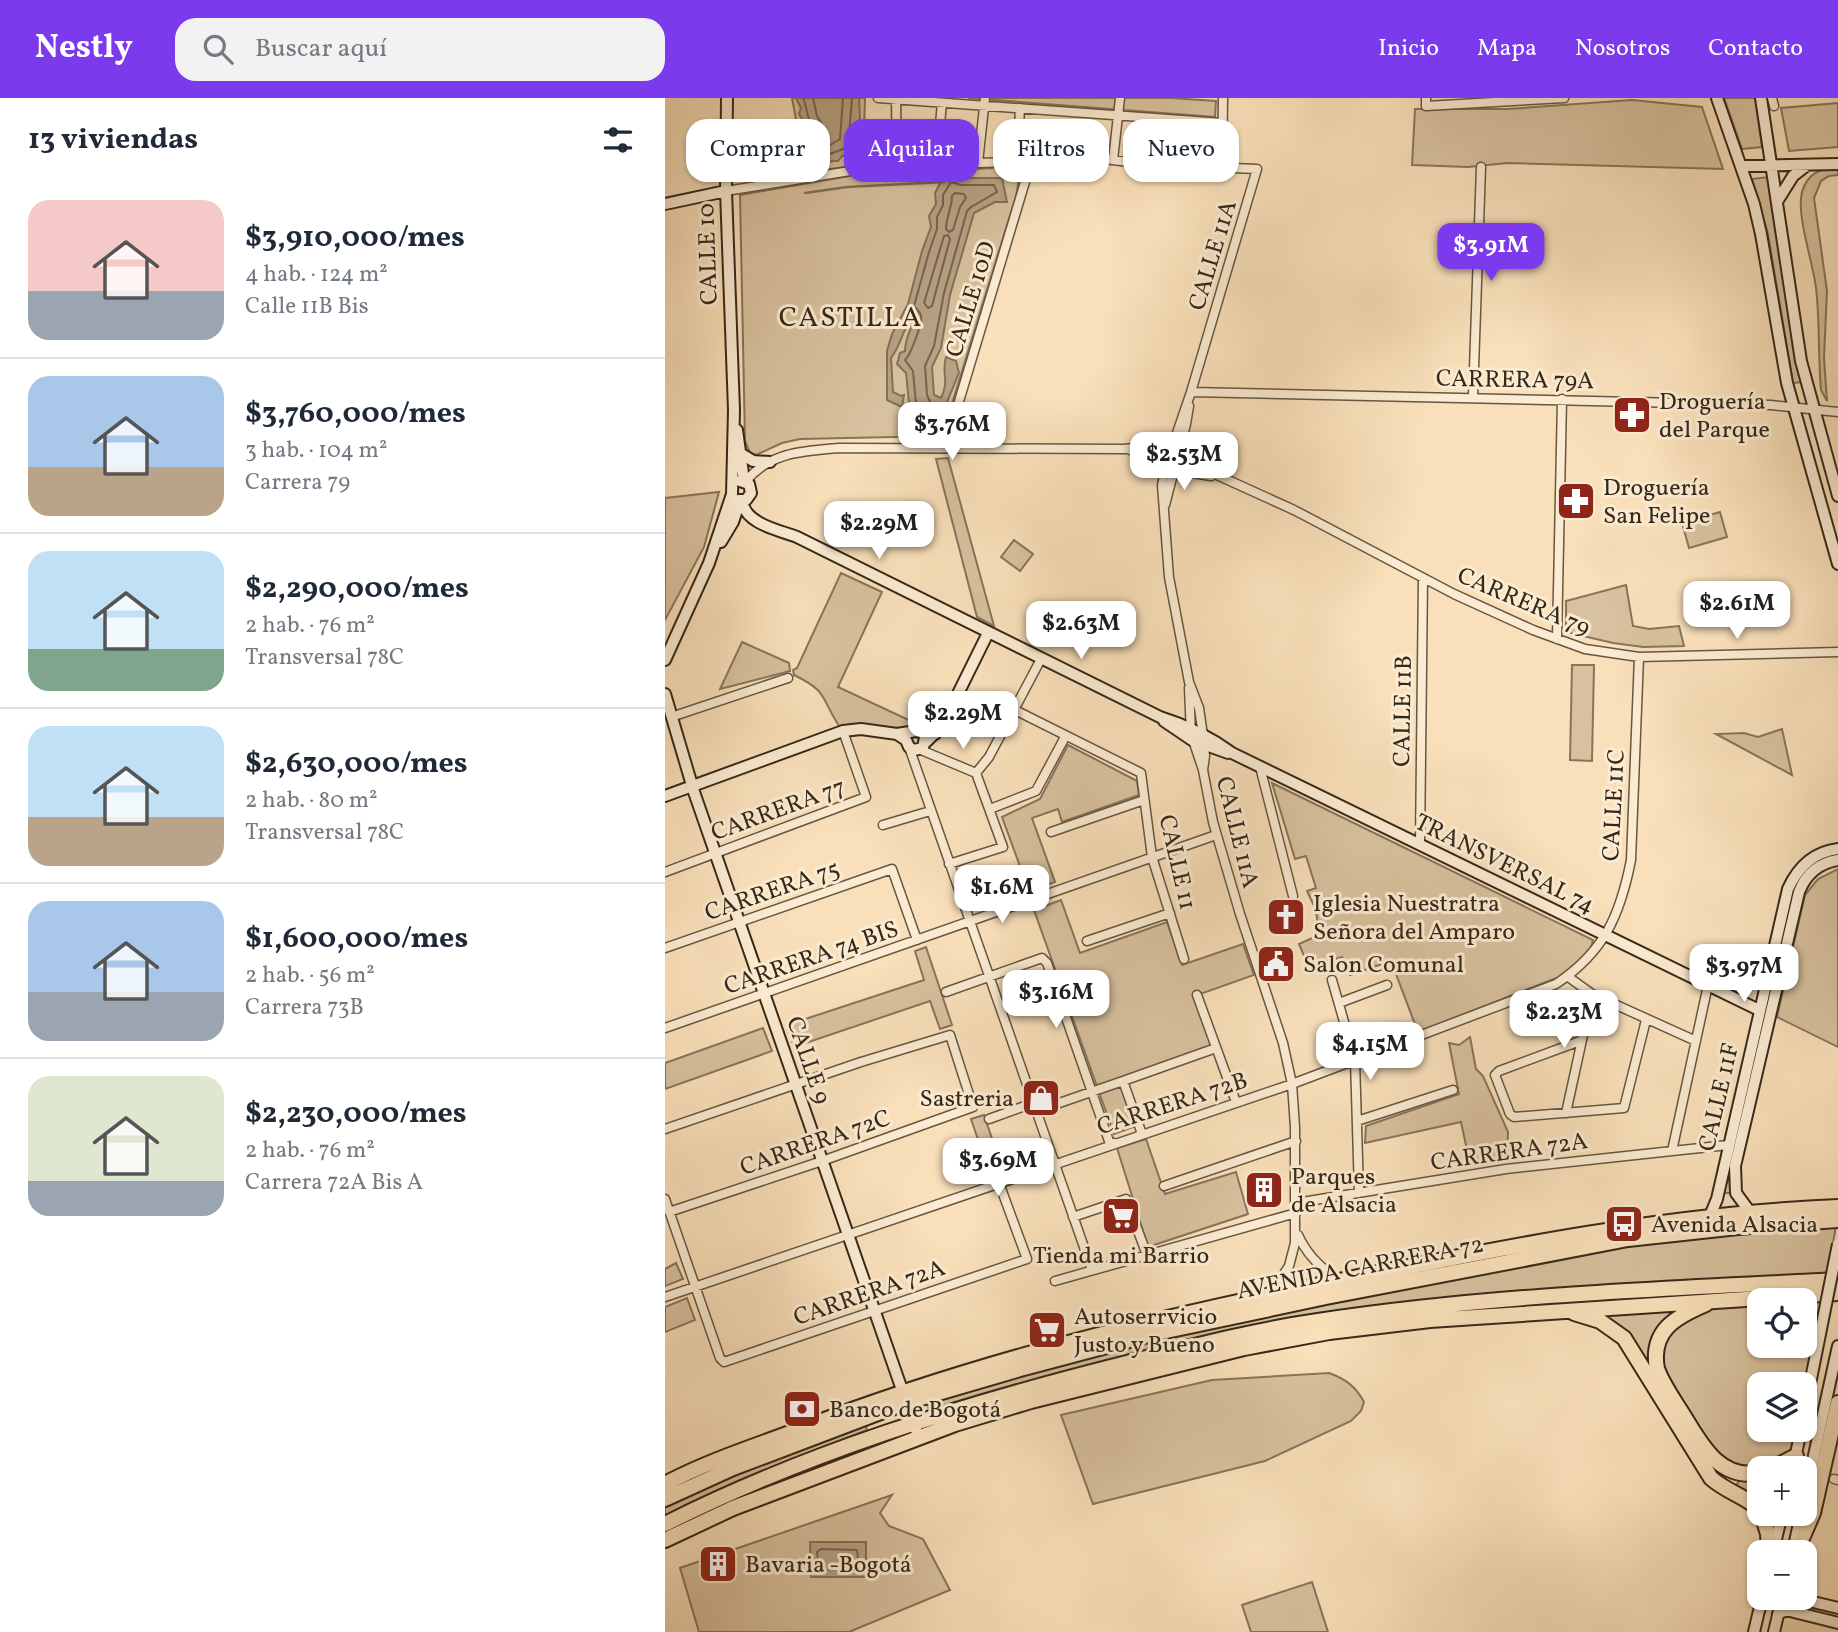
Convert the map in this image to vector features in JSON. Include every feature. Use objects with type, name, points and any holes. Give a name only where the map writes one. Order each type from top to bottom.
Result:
[{"type":"highway","name":"AVENIDA CARRERA 72","points":[[665,1484],[730,1455],[1057,1345],[1125,1327],[1271,1294],[1521,1245],[1710,1216],[1838,1207]]},
{"type":"highway","name":"AVENIDA CARRERA 72","points":[[665,1499],[904,1397],[1152,1334],[1605,1243],[1686,1231],[1838,1220]]},
{"type":"highway","name":"AVENIDA CARRERA 72","points":[[665,1539],[916,1430],[1013,1392],[1192,1346],[1288,1326],[1432,1307],[1838,1280]]},
{"type":"highway","points":[[1734,1286],[1747,1290]]},
{"type":"highway","name":"AVENIDA CARRERA 72","points":[[1817,1294],[1838,1293]]},
{"type":"highway","name":"AVENIDA CARRERA 72","points":[[665,1524],[756,1482],[916,1430],[1266,1343],[1329,1332],[1430,1320],[1747,1298]]},
{"type":"highway","points":[[1717,1300],[1688,1312],[1669,1324],[1655,1353],[1657,1369],[1710,1456],[1730,1470],[1747,1473]]},
{"type":"highway","points":[[1563,1310],[1600,1321],[1618,1332],[1629,1345],[1711,1478],[1721,1487],[1747,1500]]},
{"type":"highway","points":[[1266,1343],[1288,1326]]},
{"type":"highway","points":[[1125,1327],[1152,1334]]},
{"type":"highway","points":[[1800,1540],[1813,1513],[1838,1403]]},
{"type":"street","name":"CALLE 10","points":[[727,98],[726,191],[739,496]]},
{"type":"street","points":[[878,98],[942,103],[984,102],[1020,108],[1178,119]]},
{"type":"street","points":[[1114,160],[1119,98]]},
{"type":"street","points":[[1223,98],[1223,119]]},
{"type":"street","points":[[1426,102],[1564,98]]},
{"type":"street","points":[[1717,98],[1761,234],[1793,407],[1838,564]]},
{"type":"street","points":[[1761,98],[1797,342],[1838,496]]},
{"type":"street","points":[[896,99],[896,119]]},
{"type":"street","points":[[979,153],[984,102]]},
{"type":"street","points":[[940,119],[942,103]]},
{"type":"street","points":[[1019,119],[1020,108]]},
{"type":"street","points":[[1109,160],[1123,161]]},
{"type":"street","points":[[1741,166],[1838,164]]},
{"type":"street","points":[[1777,203],[1781,192],[1793,176],[1807,165]]},
{"type":"street","points":[[1473,397],[1481,167]]},
{"type":"street","name":"CALLE 11A","points":[[1239,168],[1257,169],[1191,392],[1187,424],[1162,485],[1169,577],[1189,682],[1192,735],[1203,770],[1216,835],[1283,1043],[1292,1084],[1297,1231],[1289,1266],[1271,1294]]},
{"type":"street","points":[[665,204],[807,177],[844,173]]},
{"type":"street","name":"CALLE 10D","points":[[945,448],[1025,182]]},
{"type":"street","name":"CARRERA 79A","points":[[1191,392],[1771,405],[1838,412]]},
{"type":"street","points":[[1557,639],[1562,399]]},
{"type":"street","name":"CALLE 10","points":[[734,410],[747,483]]},
{"type":"street","name":"CARRERA 79","points":[[747,483],[772,461],[797,451],[1124,449],[1173,460],[1220,477],[1308,517],[1423,578],[1557,639],[1605,654],[1639,657],[1838,652]]},
{"type":"street","points":[[740,453],[753,461],[772,461]]},
{"type":"street","points":[[739,496],[751,493],[747,483],[735,482],[739,496],[743,507],[754,520]]},
{"type":"street","points":[[709,562],[733,522],[739,496]]},
{"type":"street","points":[[665,660],[739,496]]},
{"type":"street","points":[[733,522],[754,520]]},
{"type":"street","name":"TRANSVERSAL 74","points":[[754,520],[797,537],[1192,735],[1759,1010]]},
{"type":"street","name":"CALLE 11B","points":[[1420,845],[1423,578]]},
{"type":"street","points":[[665,634],[678,629]]},
{"type":"street","points":[[914,743],[936,734],[942,726],[988,633]]},
{"type":"street","name":"CALLE 11C","points":[[1567,976],[1593,954],[1606,936],[1622,897],[1631,860],[1639,657]]},
{"type":"street","points":[[976,773],[989,757],[1041,659]]},
{"type":"street","points":[[671,717],[788,678]]},
{"type":"street","name":"CALLE 11A","points":[[1189,682],[1199,708],[1204,740],[1203,770]]},
{"type":"street","name":"CALLE 9","points":[[665,694],[692,786],[916,1430]]},
{"type":"street","points":[[990,809],[1036,791],[1065,737],[1015,710]]},
{"type":"street","points":[[665,796],[843,731],[861,729],[914,743],[976,773],[1003,848],[949,864]]},
{"type":"street","name":"CARRERA 77","points":[[665,872],[866,797],[843,731]]},
{"type":"street","name":"CALLE 11","points":[[1065,737],[1140,773],[1152,857],[1184,959]]},
{"type":"street","points":[[914,743],[930,811],[1092,1270]]},
{"type":"street","points":[[1260,767],[1293,896]]},
{"type":"street","points":[[1051,832],[1145,800]]},
{"type":"street","points":[[883,825],[930,811]]},
{"type":"street","name":"CARRERA 74 BIS","points":[[665,1028],[1216,835]]},
{"type":"street","name":"CALLE 11F","points":[[1710,1216],[1717,1199],[1788,889],[1793,877],[1808,860],[1818,854],[1838,849]]},
{"type":"street","name":"CALLE 11F","points":[[1750,1212],[1735,1193],[1735,1166],[1799,892],[1815,869],[1838,860]]},
{"type":"street","name":"CARRERA 75","points":[[665,948],[892,869],[917,940]]},
{"type":"street","points":[[1087,941],[1170,913]]},
{"type":"street","points":[[946,992],[1042,958],[1047,963],[1110,1144]]},
{"type":"street","points":[[1567,976],[1593,994],[1696,1041]]},
{"type":"street","name":"CARRERA 72B","points":[[665,1297],[1292,1084],[1542,991],[1567,976]]},
{"type":"street","points":[[1332,979],[1355,1060],[1359,1192]]},
{"type":"street","points":[[1339,1003],[1387,985]]},
{"type":"street","points":[[1672,1151],[1708,985]]},
{"type":"street","points":[[1566,1113],[1580,1041],[1593,994]]},
{"type":"street","points":[[1197,995],[1236,1102]]},
{"type":"street","points":[[1580,1041],[1499,1071],[1495,1075],[1510,1114],[1514,1117],[1624,1108],[1646,1020]]},
{"type":"street","name":"CARRERA 72C","points":[[669,1212],[973,1107],[950,1035],[795,1085]]},
{"type":"street","points":[[989,1119],[1091,1091],[1216,1048]]},
{"type":"street","points":[[1123,1080],[1142,1134]]},
{"type":"street","points":[[665,1129],[795,1085]]},
{"type":"street","points":[[1357,1121],[1453,1090]]},
{"type":"street","points":[[1164,1186],[1296,1142]]},
{"type":"street","name":"CARRERA 72A","points":[[1296,1203],[1506,1169],[1728,1145]]},
{"type":"street","name":"CARRERA 72A","points":[[694,1288],[720,1358],[725,1362],[1027,1259],[999,1183]]},
{"type":"street","points":[[665,1199],[694,1288]]},
{"type":"street","points":[[1073,1217],[1126,1199],[1147,1255]]},
{"type":"street","points":[[1055,1281],[1296,1213]]},
{"type":"street","name":"CALLE 11A","points":[[1297,1231],[1310,1256],[1340,1280]]},
{"type":"street","points":[[1812,1372],[1838,1244]]},
{"type":"street","points":[[1815,1456],[1838,1346]]},
{"type":"street","points":[[1817,1603],[1838,1608]]},
{"type":"street","points":[[1754,1632],[1759,1610]]},
{"type":"street","points":[[1774,1632],[1779,1610]]},
{"type":"street","points":[[1778,1614],[1786,1611],[1838,1623]]},
{"type":"shaded area","points":[[792,98],[865,98],[864,119],[844,119],[844,167],[830,169],[830,119],[796,119]]},
{"type":"shaded area","points":[[968,98],[1171,98],[1216,101],[1215,117]]},
{"type":"shaded area","points":[[1724,98],[1755,98],[1762,147],[1742,149]]},
{"type":"shaded area","points":[[1632,100],[1702,107],[1723,169],[1507,163],[1468,167],[1412,165],[1415,109],[1507,109]]},
{"type":"shaded area","points":[[1838,103],[1838,147],[1789,151],[1781,108]]},
{"type":"shaded area","points":[[1838,167],[1838,175],[1821,181],[1814,198],[1827,291],[1824,358],[1827,401],[1821,390],[1816,288],[1803,226],[1801,202],[1804,186],[1811,176],[1825,169]]},
{"type":"shaded area","points":[[993,168],[993,182],[1018,184],[942,436],[800,439],[782,443],[756,455],[750,453],[745,441],[740,195],[815,182],[830,182],[830,179],[844,177],[844,182],[979,182],[979,169]]},
{"type":"shaded area","points":[[1768,177],[1802,382],[1793,383],[1768,234],[1752,179]]},
{"type":"shaded area","points":[[948,458],[994,626],[977,617],[936,459]]},
{"type":"shaded area","points":[[719,492],[704,547],[665,620],[665,498]]},
{"type":"shaded area","points":[[1720,512],[1727,537],[1689,548],[1682,523]]},
{"type":"shaded area","points":[[1014,540],[1033,554],[1020,571],[1001,557]]},
{"type":"shaded area","points":[[841,573],[882,592],[838,687],[930,730],[926,733],[860,725],[839,726],[819,691],[794,675],[793,670],[797,668]]},
{"type":"shaded area","points":[[1626,585],[1633,626],[1649,629],[1679,626],[1684,646],[1643,647],[1566,632],[1566,601]]},
{"type":"shaded area","points":[[742,642],[789,663],[790,671],[720,689]]},
{"type":"shaded area","points":[[1572,665],[1594,665],[1592,761],[1570,760]]},
{"type":"shaded area","points":[[1782,729],[1792,775],[1716,734],[1744,733],[1758,737]]},
{"type":"shaded area","points":[[1068,745],[1137,781],[1139,795],[1062,822],[1058,809],[1032,818],[1055,882],[1029,891],[1002,817],[1040,799]]},
{"type":"shaded area","points":[[1272,783],[1593,940],[1590,952],[1559,977],[1418,1032],[1391,961],[1350,975],[1342,957],[1309,968],[1299,944],[1319,935],[1316,910],[1307,891],[1316,888],[1306,856],[1295,859]]},
{"type":"shaded area","points":[[1838,852],[1838,856],[1833,856],[1794,897],[1729,1179],[1731,1193],[1722,1193],[1797,881],[1814,860]]},
{"type":"shaded area","points":[[1838,869],[1838,1047],[1777,1017],[1805,895],[1818,879]]},
{"type":"shaded area","points":[[1061,900],[1080,953],[1167,922],[1182,965],[1243,944],[1254,975],[1197,995],[1216,1048],[1123,1081],[1139,1125],[1114,1134],[1034,910]]},
{"type":"shaded area","points":[[926,947],[952,1025],[940,1029],[930,1001],[794,1047],[787,1025],[924,980],[915,951]]},
{"type":"shaded area","points":[[763,1028],[772,1051],[665,1089],[665,1063]]},
{"type":"shaded area","points":[[1470,1037],[1476,1069],[1483,1076],[1508,1132],[1507,1160],[1470,1164],[1461,1122],[1365,1143],[1366,1126],[1459,1094],[1449,1043],[1459,1045]]},
{"type":"shaded area","points":[[984,1115],[1004,1174],[991,1178],[971,1119]]},
{"type":"shaded area","points":[[1146,1139],[1165,1194],[1236,1172],[1248,1214],[1148,1247],[1117,1148]]},
{"type":"shaded area","points":[[1836,1226],[1827,1276],[1491,1299],[930,1412],[926,1400],[1206,1325],[1626,1246],[1691,1237]]},
{"type":"shaded area","points":[[676,1263],[683,1279],[665,1286],[665,1269]]},
{"type":"shaded area","points":[[687,1298],[695,1320],[665,1332],[665,1307]]},
{"type":"shaded area","points":[[1817,1299],[1822,1299],[1817,1323]]},
{"type":"shaded area","points":[[1747,1303],[1747,1358],[1810,1358],[1807,1372],[1747,1372],[1747,1442],[1794,1442],[1791,1455],[1747,1456],[1747,1467],[1721,1462],[1660,1368],[1665,1335],[1712,1305]]},
{"type":"shaded area","points":[[1695,1306],[1675,1315],[1652,1361],[1728,1473],[1722,1484],[1634,1347],[1586,1313]]},
{"type":"shaded area","points":[[1329,1373],[1350,1384],[1364,1402],[1361,1411],[1351,1421],[1265,1461],[1093,1504],[1061,1415],[1212,1380]]},
{"type":"shaded area","points":[[865,1422],[867,1430],[665,1520],[665,1504],[689,1492]]},
{"type":"shaded area","points":[[1741,1476],[1747,1476],[1747,1498],[1734,1491]]},
{"type":"shaded area","points":[[892,1495],[880,1513],[889,1526],[923,1539],[950,1590],[849,1632],[699,1632],[680,1568]]},
{"type":"shaded area","points":[[1312,1582],[1328,1632],[1251,1632],[1242,1605]]},
{"type":"water","points":[[796,98],[859,98],[860,119],[844,119],[844,156],[838,161],[830,162],[830,119],[802,119],[799,114],[801,108]]},
{"type":"water","points":[[979,178],[993,178],[993,182],[1003,182],[1007,202],[995,202],[974,213],[950,295],[941,348],[932,367],[934,395],[941,398],[945,386],[946,357],[956,361],[959,373],[945,407],[927,414],[910,413],[906,373],[897,364],[900,353],[905,351],[916,313],[908,323],[891,358],[893,392],[904,395],[902,407],[887,400],[887,351],[892,334],[908,304],[931,227],[929,216],[936,204],[935,193],[941,182],[979,182]]},
{"type":"water","points":[[810,1542],[866,1542],[866,1577],[811,1577]]},
{"type":"waterway","points":[[805,193],[847,187],[944,182]]},
{"type":"place","name":"Droguería del Parque","points":[[1632,415]]},
{"type":"place","name":"Droguería San Felipe","points":[[1576,501]]},
{"type":"place","name":"Iglesia Nuestratra Señora del Amparo","points":[[1286,917]]},
{"type":"place","name":"Salon Comunal","points":[[1276,964]]},
{"type":"place","name":"Sastreria","points":[[1041,1098]]},
{"type":"place","name":"Parques de Alsacia","points":[[1264,1190]]},
{"type":"place","name":"Tienda mi Barrio","points":[[1121,1216]]},
{"type":"place","name":"Avenida Alsacia","points":[[1624,1224]]},
{"type":"place","name":"Autoserrvicio Justo y Bueno","points":[[1047,1330]]},
{"type":"place","name":"Banco de Bogotá","points":[[802,1409]]},
{"type":"place","name":"Bavaria -Bogotá","points":[[718,1564]]},
{"type":"district","name":"CASTILLA","points":[[851,316]]}]
